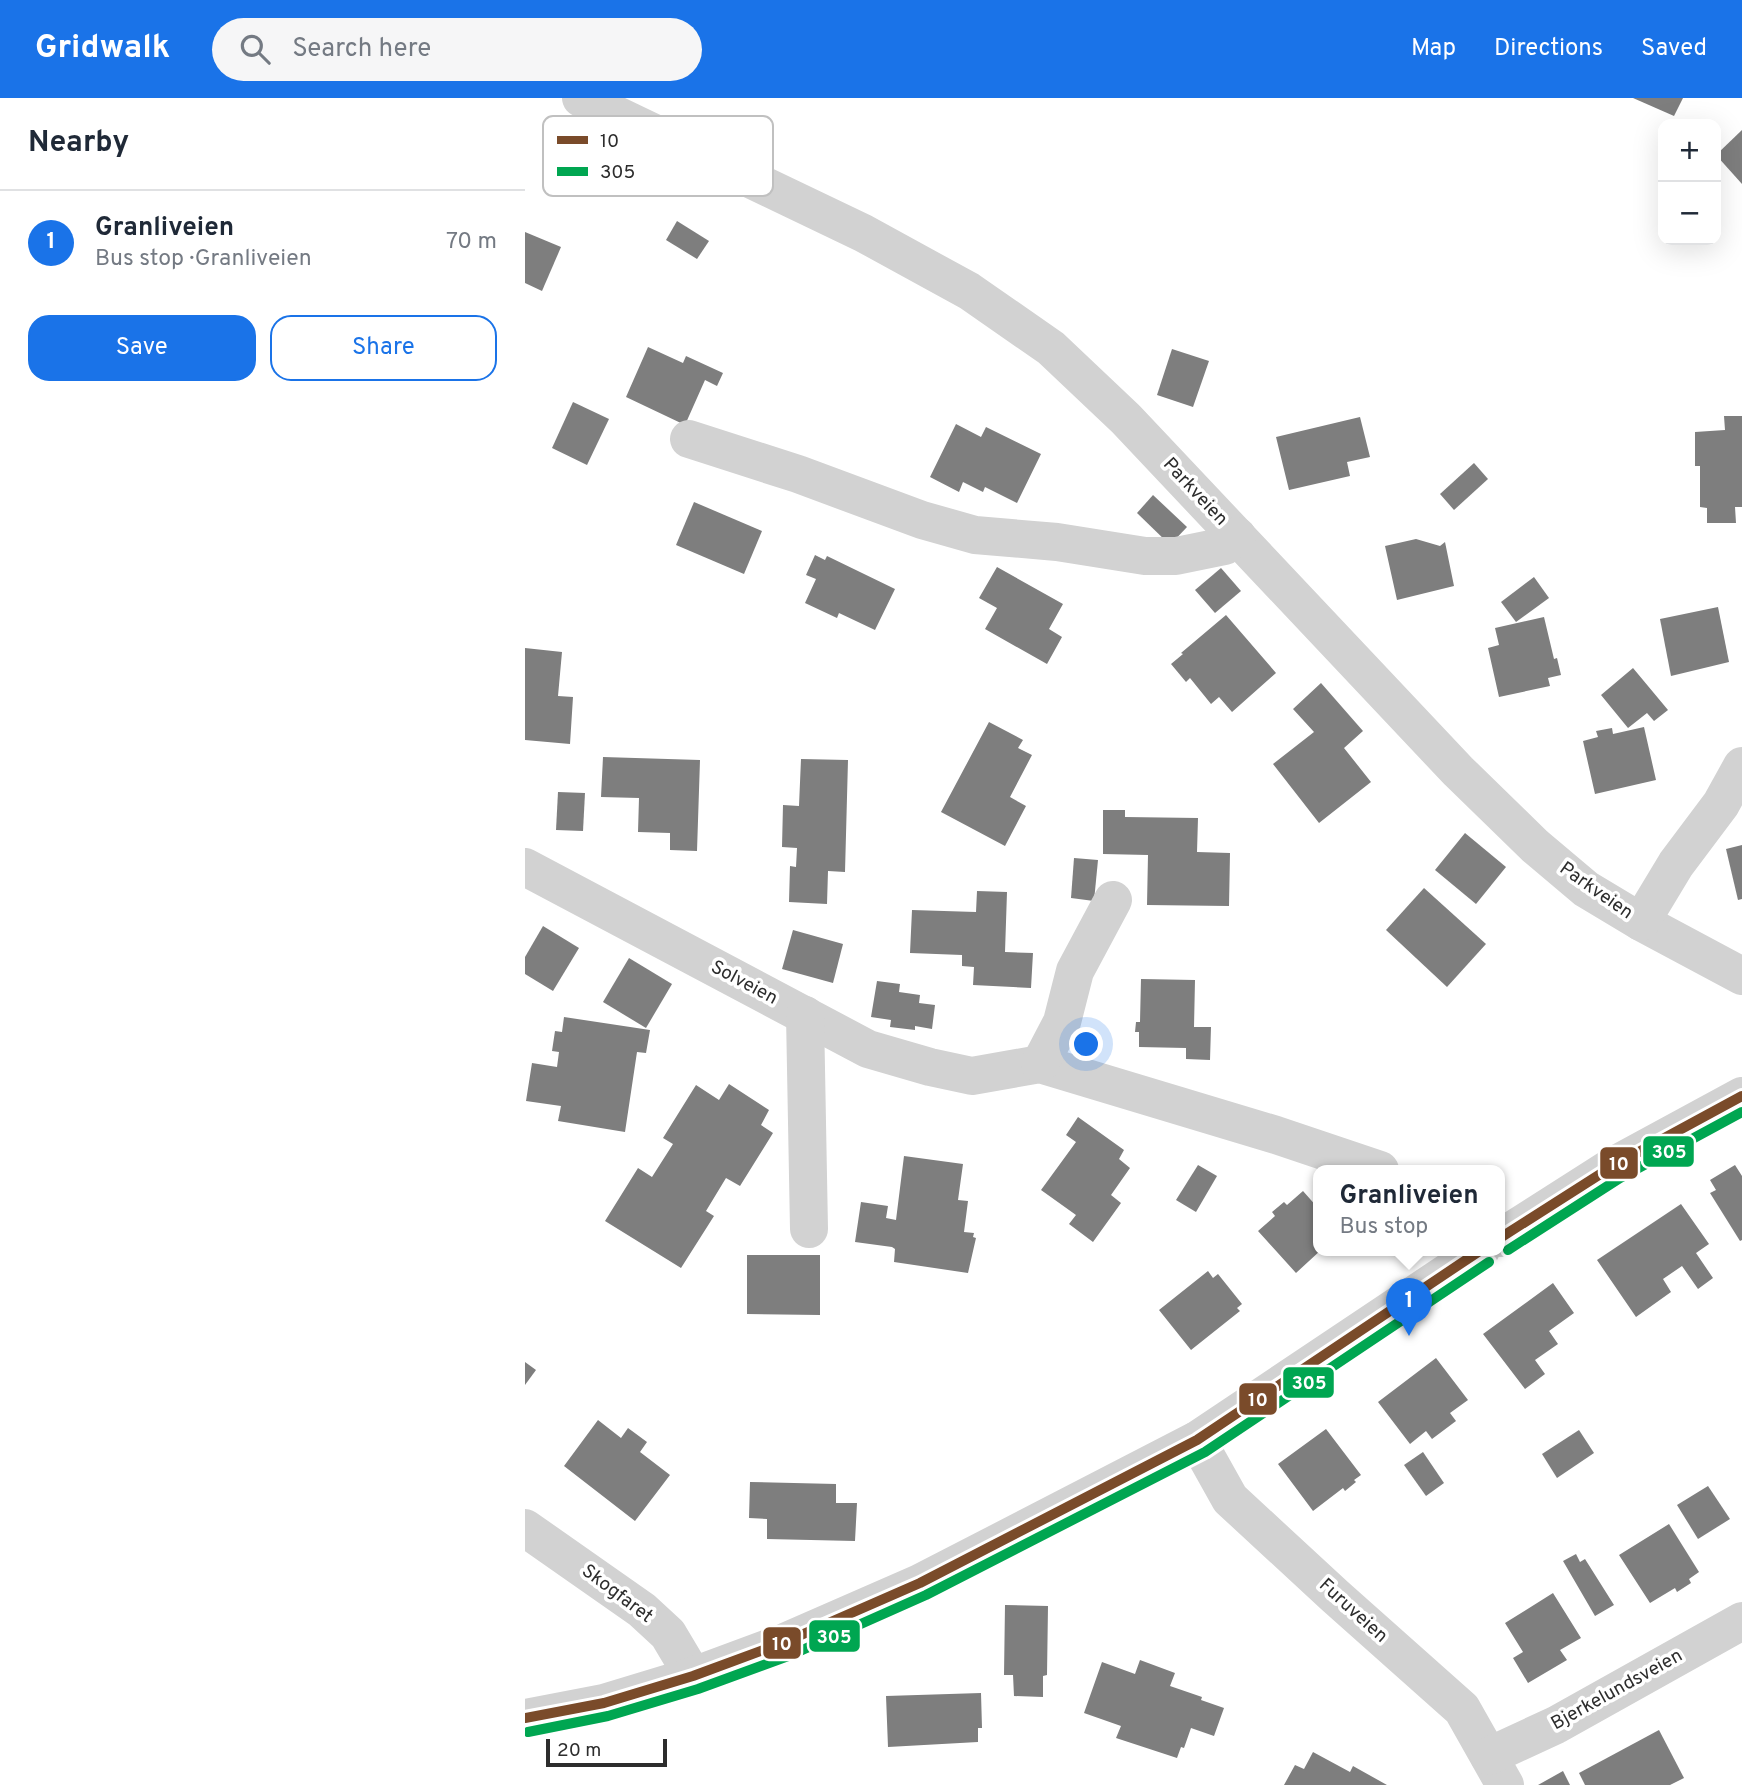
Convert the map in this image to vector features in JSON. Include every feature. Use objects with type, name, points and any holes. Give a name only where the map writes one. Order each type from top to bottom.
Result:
[{"type":"street","name":"Parkveien","points":[[581,98],[619,116]]},
{"type":"street","name":"Parkveien","points":[[773,190],[863,233],[969,291],[1051,348],[1126,419],[1458,771],[1535,846],[1586,889],[1742,976]]},
{"type":"street","points":[[689,439],[798,474],[922,520],[975,535],[1057,542],[1145,556],[1209,551],[1225,546],[1237,536]]},
{"type":"street","points":[[1641,922],[1676,864],[1721,803],[1742,766]]},
{"type":"street","name":"Solveien","points":[[525,867],[868,1049],[972,1076],[1040,1064]]},
{"type":"street","points":[[1113,900],[1075,971],[1062,1022],[1040,1064],[1251,1127],[1365,1165]]},
{"type":"street","points":[[805,1015],[809,1229]]},
{"type":"street","points":[[1505,1232],[1613,1166],[1742,1097]]},
{"type":"street","points":[[525,1717],[604,1703],[693,1676],[785,1642],[920,1583],[1197,1440],[1468,1256]]},
{"type":"street","name":"Furuveien","points":[[1197,1440],[1230,1499],[1462,1709],[1497,1770]]},
{"type":"street","name":"Skogfaret","points":[[525,1528],[642,1610],[668,1634],[693,1676]]},
{"type":"street","name":"Bjerkelundsveien","points":[[1497,1770],[1556,1724],[1742,1621]]},
{"type":"building","points":[[1633,98],[1683,98],[1674,116]]},
{"type":"building","points":[[1742,130],[1742,184],[1721,161],[1721,150]]},
{"type":"building","points":[[677,221],[709,241],[697,259],[666,240]]},
{"type":"building","points":[[525,232],[561,247],[542,291],[525,283]]},
{"type":"building","points":[[648,347],[683,363],[686,356],[723,373],[717,386],[705,380],[685,425],[626,397]]},
{"type":"building","points":[[1172,349],[1209,361],[1193,407],[1157,395]]},
{"type":"building","points":[[573,402],[609,419],[587,465],[552,448]]},
{"type":"building","points":[[1724,416],[1742,416],[1742,507],[1735,507],[1736,523],[1707,523],[1707,508],[1700,507],[1700,466],[1695,466],[1695,432],[1725,430]]},
{"type":"building","points":[[1360,417],[1370,457],[1347,462],[1350,476],[1289,490],[1276,437]]},
{"type":"building","points":[[956,424],[981,437],[986,427],[1041,454],[1017,503],[985,487],[983,492],[963,482],[959,492],[930,477]]},
{"type":"building","points":[[1474,463],[1488,479],[1454,510],[1440,494]]},
{"type":"building","points":[[1153,495],[1187,527],[1170,545],[1137,513]]},
{"type":"building","points":[[694,502],[762,531],[744,574],[676,545]]},
{"type":"building","points":[[1416,539],[1440,546],[1445,542],[1454,586],[1397,600],[1385,546]]},
{"type":"building","points":[[815,555],[825,560],[827,556],[895,589],[875,630],[839,613],[837,618],[805,603],[816,579],[806,575]]},
{"type":"building","points":[[997,567],[1063,604],[1049,629],[1062,637],[1047,664],[985,629],[997,608],[979,598]]},
{"type":"building","points":[[1221,568],[1241,591],[1215,613],[1195,590]]},
{"type":"building","points":[[1534,577],[1549,598],[1516,622],[1501,602]]},
{"type":"building","points":[[1718,607],[1729,662],[1671,676],[1660,619]]},
{"type":"building","points":[[1226,615],[1276,673],[1232,712],[1219,697],[1211,704],[1190,678],[1186,682],[1171,664]]},
{"type":"building","points":[[1544,617],[1554,659],[1557,658],[1561,675],[1548,678],[1550,686],[1499,697],[1488,648],[1499,645],[1495,628]]},
{"type":"building","points":[[525,648],[562,652],[558,696],[573,697],[570,744],[525,740]]},
{"type":"building","points":[[1633,668],[1668,710],[1654,721],[1647,713],[1628,728],[1601,695]]},
{"type":"building","points":[[1321,683],[1363,731],[1344,748],[1371,782],[1319,823],[1273,764],[1314,732],[1293,709]]},
{"type":"building","points":[[989,722],[1023,740],[1018,748],[1032,755],[1010,797],[1026,806],[1005,846],[941,812]]},
{"type":"building","points":[[1644,727],[1656,780],[1595,794],[1583,741],[1598,737],[1596,731],[1612,728],[1613,734]]},
{"type":"building","points":[[603,757],[700,760],[697,851],[670,850],[670,833],[638,832],[639,798],[601,797]]},
{"type":"building","points":[[801,759],[848,760],[845,872],[828,871],[827,904],[789,902],[790,866],[796,867],[797,848],[782,847],[783,805],[799,806]]},
{"type":"building","points":[[558,792],[585,793],[583,831],[556,830]]},
{"type":"building","points":[[1103,810],[1125,810],[1125,817],[1198,818],[1197,852],[1230,853],[1229,906],[1147,905],[1148,855],[1103,854]]},
{"type":"building","points":[[1465,833],[1506,867],[1476,904],[1435,870]]},
{"type":"building","points":[[1742,845],[1742,899],[1738,900],[1726,849]]},
{"type":"building","points":[[1074,858],[1098,860],[1094,901],[1071,898]]},
{"type":"building","points":[[1424,888],[1486,944],[1447,987],[1386,930]]},
{"type":"building","points":[[977,891],[1007,892],[1005,952],[1033,953],[1031,988],[973,985],[974,967],[962,966],[962,955],[910,953],[912,910],[976,912]]},
{"type":"building","points":[[543,926],[579,948],[553,991],[525,974],[525,957]]},
{"type":"building","points":[[793,930],[843,944],[833,983],[782,969]]},
{"type":"building","points":[[629,958],[672,984],[646,1028],[603,1002]]},
{"type":"building","points":[[1141,979],[1195,980],[1194,1027],[1211,1027],[1210,1060],[1186,1059],[1186,1048],[1139,1047],[1139,1032],[1135,1032],[1136,1022],[1140,1022]]},
{"type":"building","points":[[877,981],[900,984],[899,992],[920,995],[919,1003],[935,1005],[932,1029],[915,1026],[915,1030],[890,1027],[891,1020],[871,1017]]},
{"type":"building","points":[[564,1017],[650,1030],[646,1053],[637,1052],[625,1132],[558,1121],[561,1106],[526,1101],[532,1063],[557,1067],[559,1052],[552,1051],[555,1031],[562,1032]]},
{"type":"building","points":[[729,1084],[769,1110],[761,1125],[773,1133],[740,1186],[726,1178],[706,1211],[714,1216],[681,1268],[605,1221],[638,1168],[652,1177],[673,1144],[663,1138],[696,1085],[719,1100]]},
{"type":"building","points":[[1078,1117],[1124,1150],[1119,1159],[1130,1168],[1111,1195],[1121,1203],[1093,1242],[1069,1224],[1076,1215],[1041,1190],[1076,1142],[1066,1135]]},
{"type":"building","points":[[904,1156],[963,1164],[958,1200],[968,1201],[964,1232],[974,1233],[973,1237],[976,1238],[968,1273],[894,1262],[895,1249],[892,1247],[855,1242],[861,1202],[888,1206],[886,1218],[896,1220]]},
{"type":"building","points":[[1198,1165],[1217,1176],[1196,1212],[1176,1200]]},
{"type":"building","points":[[1735,1165],[1742,1176],[1740,1241],[1710,1193],[1716,1190],[1710,1180]]},
{"type":"building","points":[[1303,1191],[1313,1202],[1314,1256],[1296,1273],[1258,1231],[1275,1216],[1272,1212],[1284,1202],[1287,1205]]},
{"type":"building","points":[[1681,1204],[1709,1244],[1696,1253],[1713,1278],[1698,1289],[1682,1266],[1663,1279],[1671,1292],[1636,1317],[1597,1260]]},
{"type":"building","points":[[747,1255],[820,1255],[820,1315],[747,1314]]},
{"type":"building","points":[[1208,1271],[1213,1278],[1218,1274],[1242,1304],[1237,1308],[1240,1311],[1191,1350],[1159,1310]]},
{"type":"building","points":[[1553,1283],[1574,1313],[1549,1331],[1558,1344],[1535,1360],[1545,1374],[1525,1389],[1483,1334]]},
{"type":"building","points":[[1436,1358],[1468,1400],[1450,1413],[1456,1421],[1432,1439],[1426,1431],[1410,1444],[1378,1402]]},
{"type":"building","points":[[525,1362],[536,1370],[525,1385]]},
{"type":"building","points":[[598,1420],[621,1438],[628,1428],[647,1442],[640,1452],[670,1475],[635,1521],[564,1466]]},
{"type":"building","points":[[1326,1429],[1361,1475],[1345,1491],[1343,1488],[1313,1511],[1278,1464]]},
{"type":"building","points":[[1579,1430],[1594,1453],[1557,1478],[1542,1454]]},
{"type":"building","points":[[1423,1452],[1444,1483],[1426,1496],[1404,1465]]},
{"type":"building","points":[[750,1482],[836,1484],[836,1503],[857,1503],[855,1541],[767,1539],[767,1519],[749,1518]]},
{"type":"building","points":[[1708,1486],[1730,1519],[1698,1539],[1677,1505]]},
{"type":"building","points":[[1669,1524],[1699,1572],[1689,1579],[1691,1583],[1677,1592],[1675,1588],[1650,1603],[1619,1555]]},
{"type":"building","points":[[1576,1554],[1580,1562],[1585,1559],[1614,1605],[1595,1616],[1563,1561]]},
{"type":"building","points":[[1553,1593],[1581,1638],[1560,1650],[1567,1660],[1528,1683],[1513,1658],[1523,1652],[1505,1623]]},
{"type":"building","points":[[1005,1605],[1048,1606],[1047,1675],[1043,1676],[1043,1697],[1014,1696],[1013,1675],[1004,1675]]},
{"type":"building","points":[[1140,1660],[1175,1673],[1170,1686],[1224,1708],[1214,1736],[1191,1728],[1184,1748],[1181,1747],[1177,1758],[1116,1738],[1121,1726],[1084,1713],[1102,1662],[1135,1674]]},
{"type":"building","points":[[981,1693],[982,1728],[978,1728],[978,1742],[888,1747],[886,1696]]},
{"type":"building","points":[[1659,1730],[1684,1778],[1670,1785],[1585,1785],[1579,1773]]},
{"type":"building","points":[[1313,1752],[1350,1772],[1353,1766],[1387,1785],[1284,1785],[1295,1765],[1304,1769]]},
{"type":"building","points":[[1563,1771],[1570,1785],[1538,1785]]},
{"type":"transit line","name":"10","points":[[1505,1235],[1613,1166],[1742,1096]]},
{"type":"transit line","name":"305","points":[[1508,1250],[1620,1178],[1742,1112]]},
{"type":"transit line","name":"10","points":[[525,1718],[604,1703],[693,1676],[785,1642],[920,1583],[1197,1440],[1472,1256]]},
{"type":"transit line","name":"305","points":[[528,1732],[608,1716],[698,1689],[791,1655],[926,1595],[1205,1452],[1489,1262]]},
{"type":"place","name":"Granliveien","points":[[1409,1336]]}]
